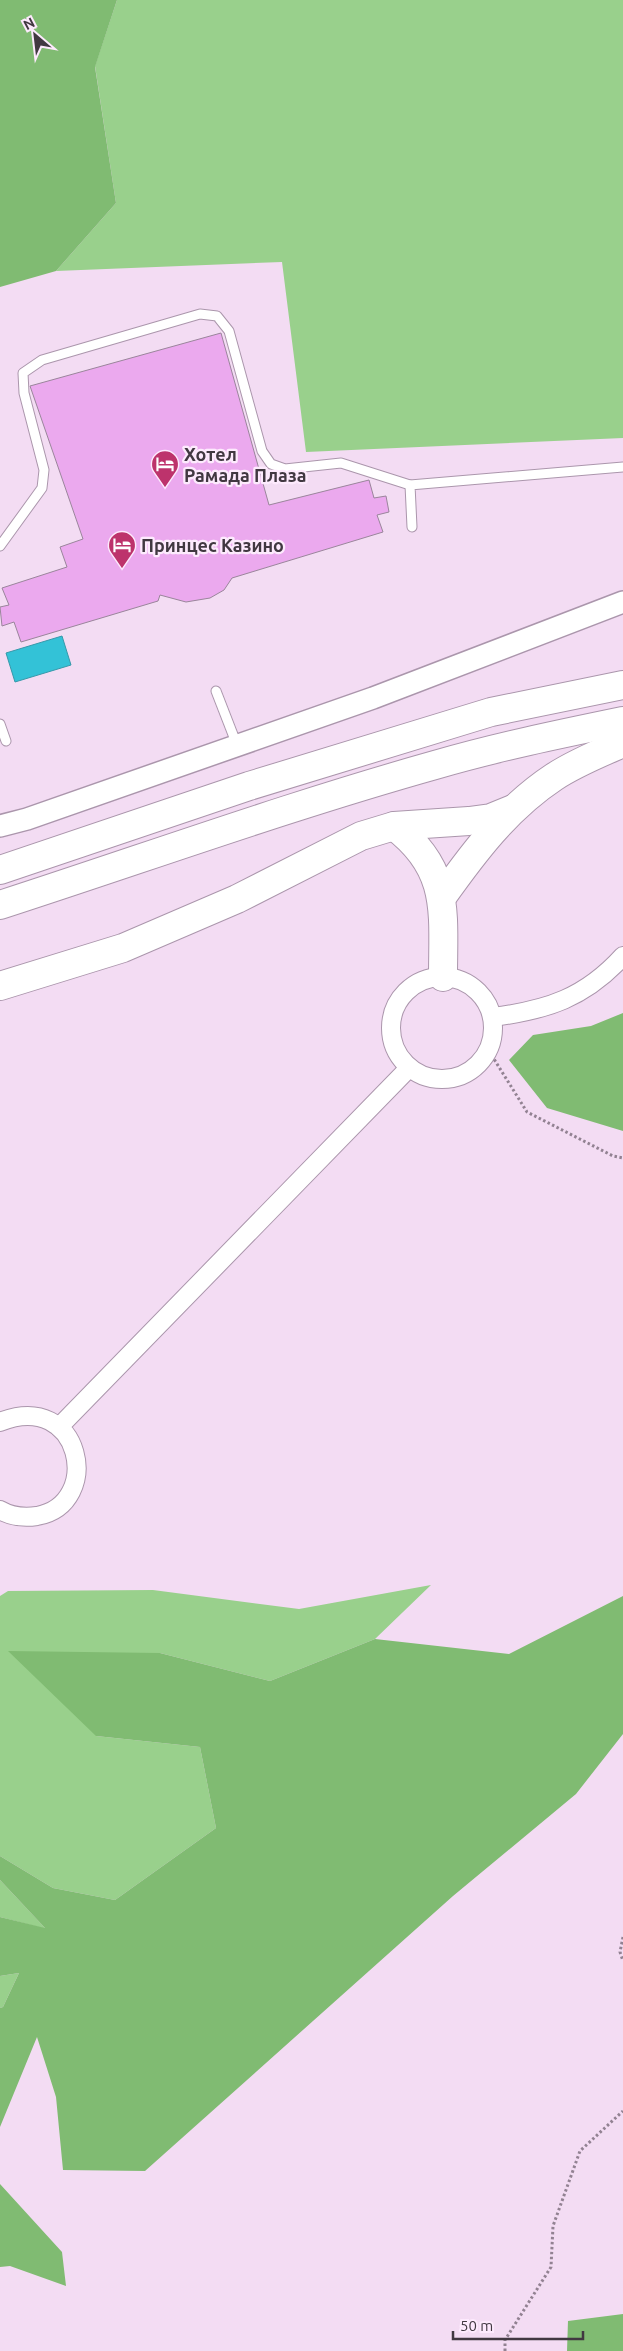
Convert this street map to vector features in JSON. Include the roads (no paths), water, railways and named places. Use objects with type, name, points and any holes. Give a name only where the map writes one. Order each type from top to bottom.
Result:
[{"type":"highway","points":[[0,870],[249,786],[491,712],[623,685]]},
{"type":"highway","points":[[0,905],[321,799],[436,765],[546,737],[623,722]]},
{"type":"highway","points":[[442,897],[487,836],[513,809],[554,777],[623,743]]},
{"type":"highway","points":[[0,986],[123,948],[237,899],[361,836],[394,826],[469,822],[491,818],[513,809]]},
{"type":"highway","points":[[394,826],[410,838],[422,852],[435,874],[442,897],[443,977]]},
{"type":"street","points":[[0,826],[27,819],[373,698],[623,602]]},
{"type":"street","points":[[493,1018],[532,1012],[579,993],[609,972],[623,956]]},
{"type":"street","points":[[443,977],[460,980],[475,989],[486,1002],[493,1018],[494,1035],[488,1051],[480,1064],[467,1073],[453,1079],[437,1080],[422,1076],[409,1068],[398,1056],[392,1042],[390,1026],[394,1010],[402,996],[413,986],[428,979],[443,977]]},
{"type":"street","points":[[59,1427],[409,1068]]},
{"type":"street","points":[[0,1422],[14,1416],[30,1415],[46,1419],[59,1427],[71,1441],[77,1458],[76,1476],[70,1492],[58,1506],[43,1514],[25,1518],[0,1510]]},
{"type":"lane","points":[[0,546],[42,488],[44,470],[24,393],[23,373],[42,360],[200,314],[217,316],[229,331],[262,451],[271,464],[285,469],[341,463],[410,485],[623,467]]},
{"type":"lane","points":[[410,485],[412,527]]},
{"type":"lane","points":[[216,691],[237,745]]},
{"type":"lane","points":[[0,724],[6,741]]},
{"type":"water","points":[[62,636],[71,665],[15,682],[6,653]]},
{"type":"place","name":"Хотел Рамада Плаза","points":[[165,488]]},
{"type":"place","name":"Принцес Казино","points":[[122,569]]}]
